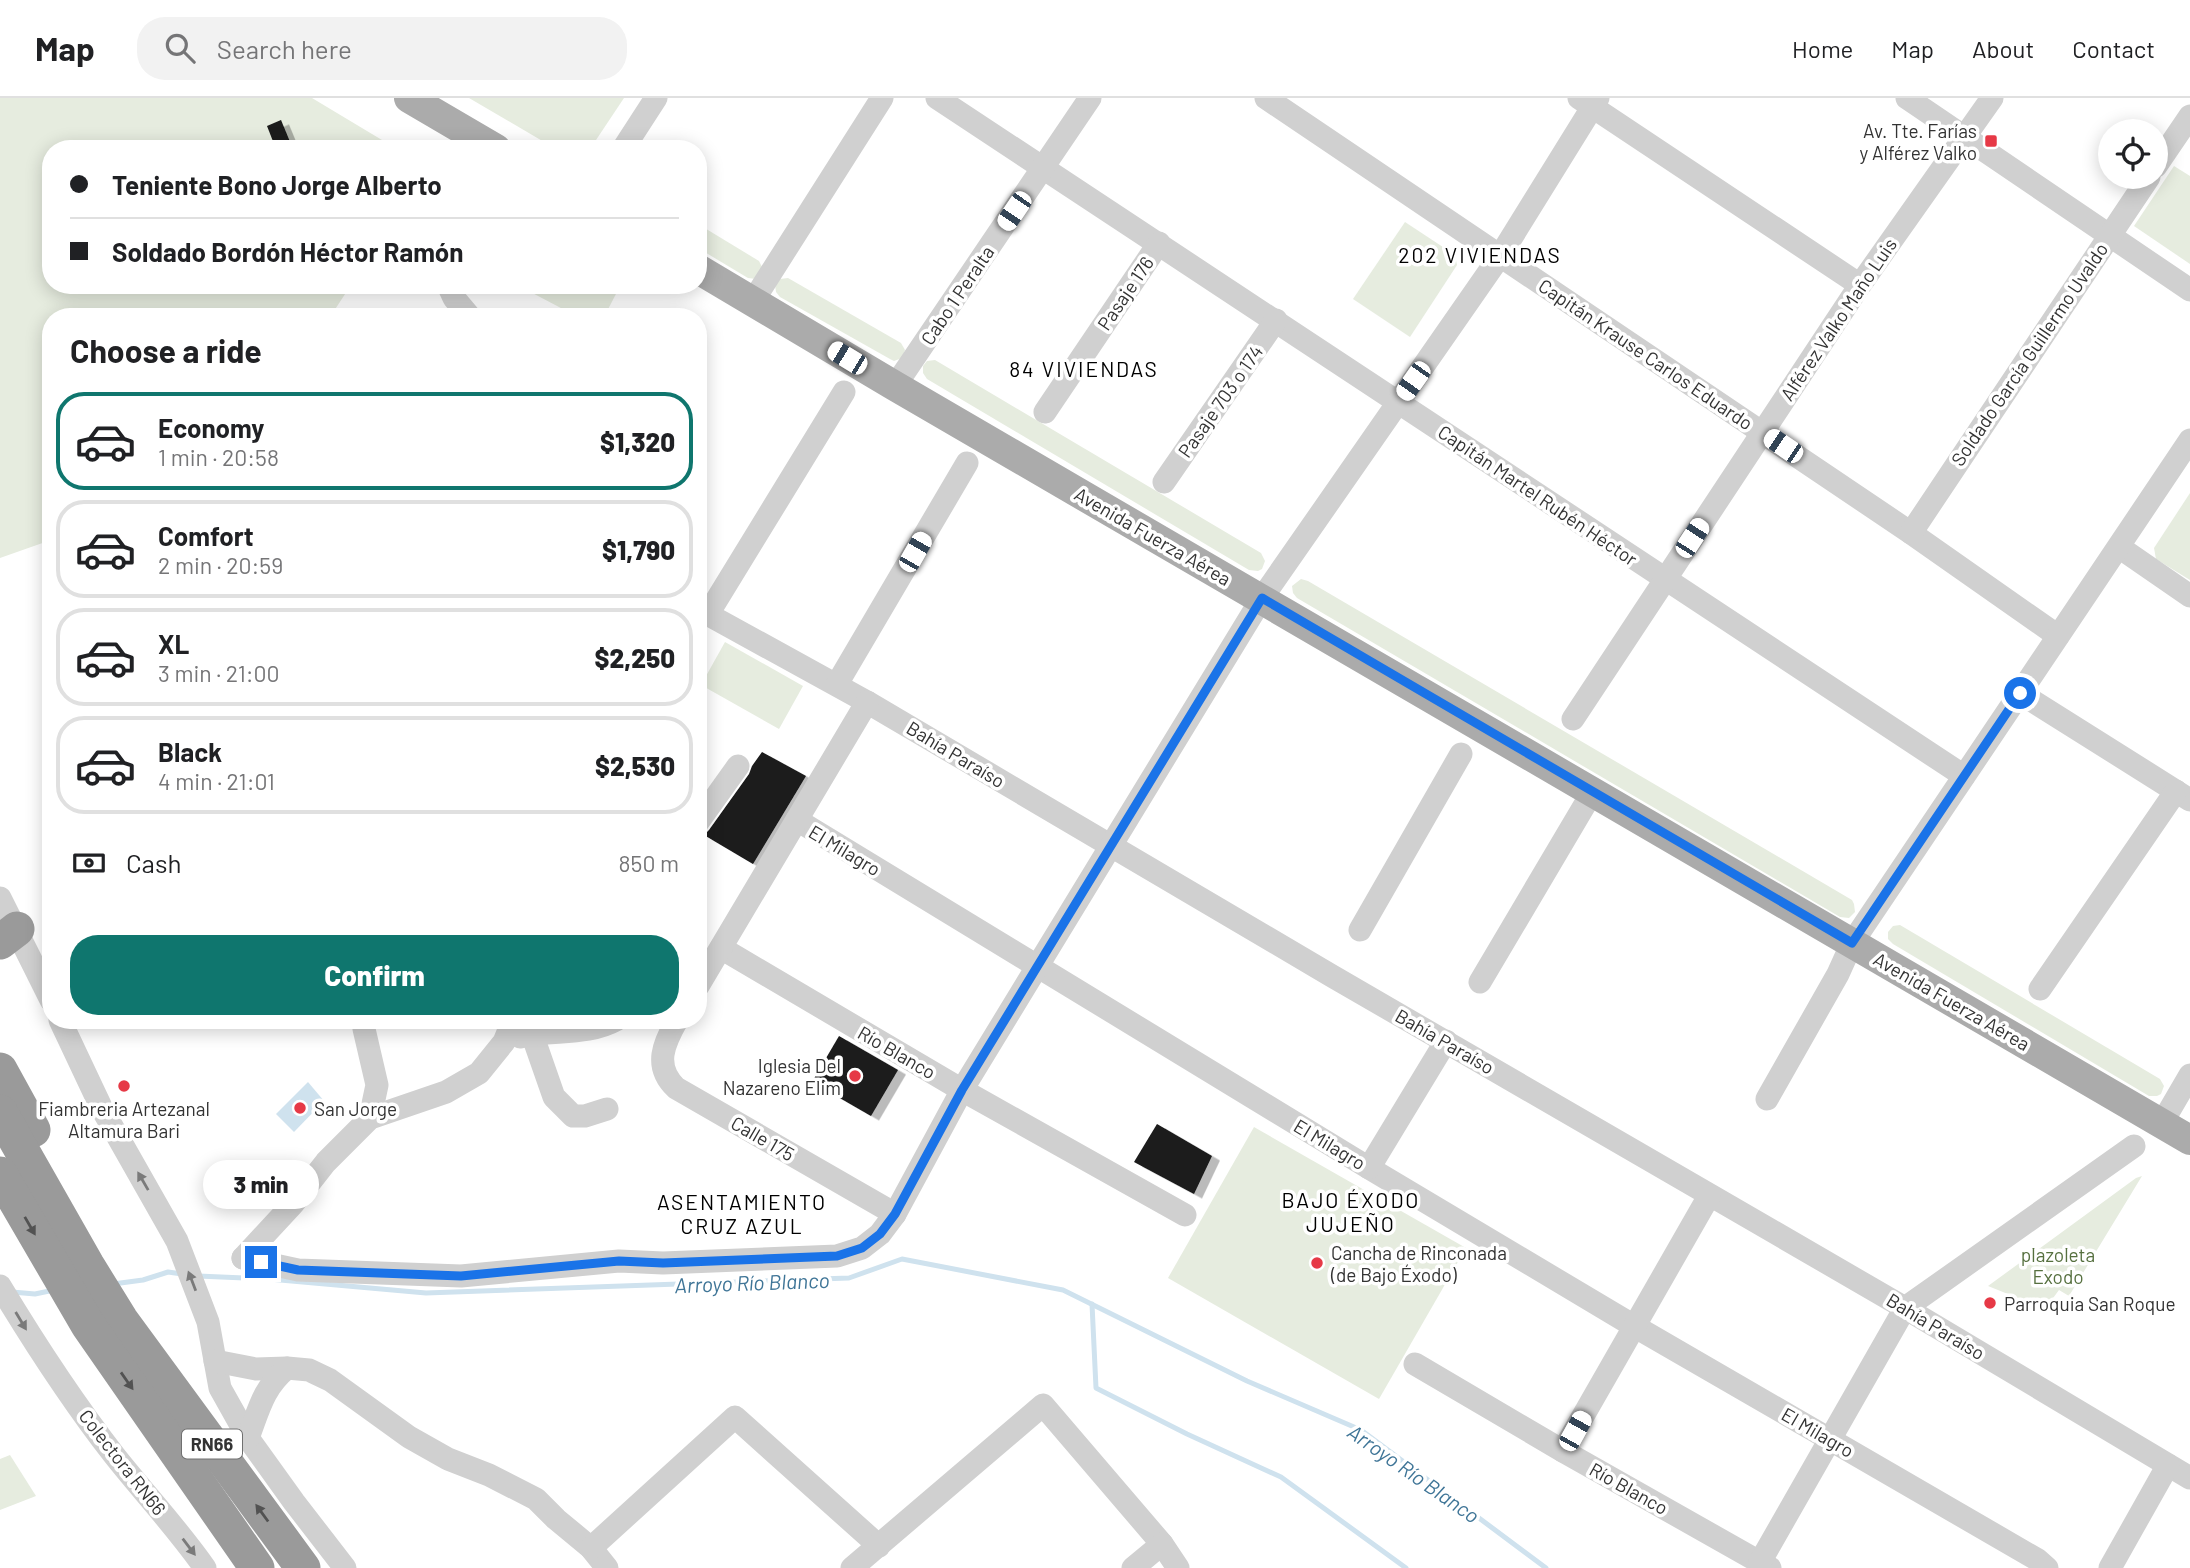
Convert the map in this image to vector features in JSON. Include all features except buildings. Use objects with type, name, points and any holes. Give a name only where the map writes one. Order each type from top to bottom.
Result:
[{"type":"highway","points":[[0,1070],[83,1266],[109,1317]]},
{"type":"highway","name":"RN66","points":[[0,1112],[109,1317],[257,1568]]},
{"type":"highway","name":"RN66","points":[[0,1174],[83,1266]]},
{"type":"highway","name":"RN66","points":[[109,1317],[303,1568]]},
{"type":"main road","points":[[409,98],[481,140]]},
{"type":"main road","name":"Avenida Fuerza Aérea","points":[[707,273],[895,386],[2190,1140]]},
{"type":"street","points":[[629,140],[656,98]]},
{"type":"street","points":[[753,301],[882,98]]},
{"type":"street","name":"Capitán Martel Rubén Héctor","points":[[937,98],[1964,776]]},
{"type":"street","name":"Cabo 1 Peralta","points":[[895,386],[1090,98]]},
{"type":"street","name":"Capitán Krause Carlos Eduardo","points":[[1266,98],[1911,533],[2058,636]]},
{"type":"street","points":[[1907,98],[2190,290]]},
{"type":"street","name":"Alférez Valko Maño Luis","points":[[1573,719],[1860,285],[1992,98]]},
{"type":"street","points":[[509,1029],[503,1042],[479,1073],[446,1092],[370,1118],[326,1162],[293,1204],[243,1258],[298,1270],[461,1276],[619,1261],[663,1263],[837,1256],[862,1248],[880,1234],[895,1214],[962,1090],[1262,598],[1500,256],[1590,101],[1860,285]]},
{"type":"street","points":[[2168,148],[2190,116]]},
{"type":"street","name":"Soldado García Guillermo Uvaldo","points":[[1911,533],[2141,189]]},
{"type":"street","name":"Pasaje 176","points":[[1045,412],[1159,243]]},
{"type":"street","name":"Pasaje 703 o 174","points":[[1164,482],[1276,320]]},
{"type":"street","points":[[707,605],[844,392]]},
{"type":"street","points":[[1767,1100],[1838,974],[1852,943],[2190,440]]},
{"type":"street","points":[[837,684],[967,463]]},
{"type":"street","points":[[2119,547],[2190,596]]},
{"type":"street","name":"Bahía Paraíso","points":[[707,613],[837,684],[1709,1196],[1905,1308],[2190,1478]]},
{"type":"street","points":[[2020,693],[2183,795],[2040,989]]},
{"type":"street","points":[[712,958],[867,702]]},
{"type":"street","points":[[1360,930],[1461,754]]},
{"type":"street","points":[[707,809],[738,766]]},
{"type":"street","points":[[1480,982],[1593,792]]},
{"type":"street","name":"El Milagro","points":[[797,820],[1369,1168],[2047,1568]]},
{"type":"street","points":[[0,898],[9,935],[42,986]]},
{"type":"street","name":"Río Blanco","points":[[712,958],[962,1090],[1185,1214]]},
{"type":"street","points":[[64,1029],[102,1107],[177,1241],[208,1322],[220,1388],[255,1419],[293,1502],[345,1568]]},
{"type":"street","points":[[364,1029],[377,1085],[370,1118]]},
{"type":"street","points":[[503,1042],[532,1034],[583,1029]]},
{"type":"street","name":"Calle 175","points":[[671,1029],[664,1041],[662,1055],[668,1080],[676,1088],[895,1214]]},
{"type":"street","points":[[532,1034],[554,1097],[573,1116],[585,1116],[607,1109]]},
{"type":"street","points":[[1369,1168],[1446,1041]]},
{"type":"street","points":[[2162,1123],[2190,1075]]},
{"type":"street","points":[[1765,1565],[1829,1437],[1905,1308],[2134,1146]]},
{"type":"street","points":[[1563,1451],[1709,1196]]},
{"type":"street","name":"Colectora RN66","points":[[0,1286],[43,1356],[114,1454],[205,1568]]},
{"type":"street","points":[[215,1361],[249,1368],[309,1370],[330,1380],[410,1437],[448,1459],[489,1475],[536,1499],[591,1548],[607,1568]]},
{"type":"street","name":"Río Blanco","points":[[1415,1364],[1765,1565]]},
{"type":"street","points":[[255,1419],[274,1379],[287,1368]]},
{"type":"street","points":[[852,1568],[1043,1405],[1162,1544],[1178,1568]]},
{"type":"street","points":[[591,1548],[735,1416],[879,1546]]},
{"type":"street","points":[[2110,1568],[2168,1465]]},
{"type":"street","points":[[1133,1568],[1162,1544]]},
{"type":"green space","points":[[0,98],[312,98],[382,140],[42,140],[42,294],[345,294],[336,308],[42,308],[42,543],[0,558]]},
{"type":"green space","points":[[469,98],[624,98],[596,140],[541,140]]},
{"type":"green space","points":[[2174,166],[2190,176],[2190,264],[2134,226],[2159,189],[2168,189],[2168,175]]},
{"type":"green space","points":[[1405,222],[1455,255],[1457,265],[1410,337],[1353,299]]},
{"type":"green space","points":[[707,229],[759,261],[763,269],[756,279],[748,278],[707,253]]},
{"type":"green space","points":[[788,278],[901,343],[905,350],[902,358],[894,361],[890,359],[780,297],[775,285],[780,279]]},
{"type":"green space","points":[[534,294],[616,294],[609,308],[561,308]]},
{"type":"green space","points":[[935,360],[1261,553],[1265,561],[1262,569],[1249,570],[927,379],[923,366],[927,361]]},
{"type":"green space","points":[[2190,493],[2190,580],[2156,559],[2154,548]]},
{"type":"green space","points":[[1301,579],[1852,900],[1855,912],[1849,918],[1840,917],[1297,598],[1292,586]]},
{"type":"green space","points":[[725,642],[803,686],[779,729],[707,688],[707,674]]},
{"type":"green space","points":[[1900,925],[2160,1079],[2164,1086],[2161,1094],[2149,1096],[1893,944],[1888,939],[1888,932],[1893,926]]},
{"type":"green space","name":"Cancha de Rinconada (de Bajo Éxodo)","points":[[1254,1127],[1466,1248],[1379,1399],[1168,1278]]},
{"type":"green space","name":"plazoleta Exodo","points":[[2142,1176],[2069,1296],[2059,1290],[2045,1309],[1988,1286],[2136,1178]]},
{"type":"green space","points":[[10,1455],[36,1496],[0,1510],[0,1459]]},
{"type":"water","name":"San Jorge","points":[[308,1082],[324,1101],[294,1132],[276,1114]]},
{"type":"waterway","name":"Arroyo Río Blanco","points":[[198,1276],[269,1279],[426,1293],[849,1278],[902,1259],[1063,1290],[1247,1381],[1361,1430],[1546,1568]]},
{"type":"waterway","name":"Arroyo Río Blanco","points":[[113,1284],[143,1280],[168,1272],[182,1274]]},
{"type":"waterway","points":[[12,1292],[35,1294],[54,1290]]},
{"type":"waterway","points":[[1092,1304],[1096,1388],[1281,1477],[1406,1568]]},
{"type":"place","name":"Av. Tte. Farías y Alférez Valko","points":[[1991,141]]},
{"type":"place","name":"Iglesia Del Nazareno Elim","points":[[855,1076]]},
{"type":"place","name":"Fiambreria Artezanal Altamura Bari","points":[[124,1086]]},
{"type":"place","name":"San Jorge","points":[[300,1108]]},
{"type":"place","name":"Cancha de Rinconada (de Bajo Éxodo)","points":[[1317,1263]]},
{"type":"place","name":"Parroquia San Roque","points":[[1990,1303]]},
{"type":"district","name":"202 VIVIENDAS","points":[[1480,254]]},
{"type":"district","name":"84 VIVIENDAS","points":[[1084,368]]},
{"type":"district","name":"BAJO ÉXODO JUJEÑO","points":[[1351,1211]]},
{"type":"district","name":"ASENTAMIENTO CRUZ AZUL","points":[[742,1213]]},
{"type":"route","points":[[261,1262],[298,1270],[461,1276],[619,1261],[663,1263],[837,1256],[862,1248],[880,1234],[895,1214],[962,1090],[1262,598],[1852,943],[2020,693]]}]
